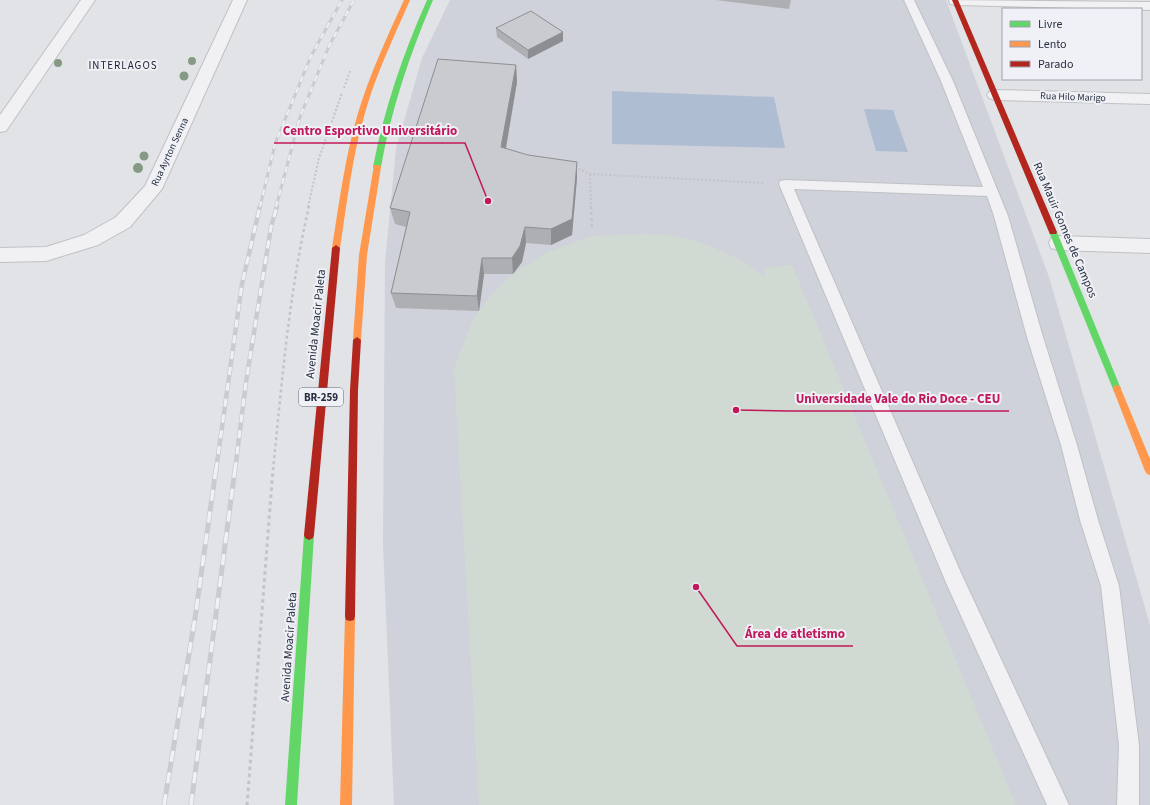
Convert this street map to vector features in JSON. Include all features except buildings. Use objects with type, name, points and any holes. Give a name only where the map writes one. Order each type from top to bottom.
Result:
[{"type":"main road","name":"Avenida Moacir Paleta","points":[[291,805],[310,512],[338,233],[345,187],[357,130],[379,63],[407,0]]},
{"type":"main road","name":"BR-259","points":[[346,805],[354,390],[363,254],[379,154],[391,100],[410,45],[430,0]]},
{"type":"main road","name":"Rua Mauir Gomes de Campos","points":[[955,0],[1058,243],[1147,459]]},
{"type":"main road","points":[[347,786],[350,805]]},
{"type":"street","points":[[0,127],[88,0]]},
{"type":"street","name":"Rua Ayrton Senna","points":[[0,255],[46,254],[91,240],[124,222],[153,189],[240,0]]},
{"type":"street","points":[[955,0],[1150,6]]},
{"type":"street","name":"Rua Hilo Marigo","points":[[995,95],[1150,100]]},
{"type":"street","points":[[1058,243],[1150,246]]},
{"type":"lane","points":[[909,0],[947,81],[992,192],[1012,254],[1034,337],[1069,445],[1089,520],[1110,586],[1129,745],[1128,805]]},
{"type":"lane","points":[[992,192],[785,184],[954,579],[1058,805]]},
{"type":"path","points":[[247,805],[270,496],[286,337],[302,235],[320,158],[351,69]]},
{"type":"path","points":[[573,166],[590,174],[785,184]]},
{"type":"path","points":[[590,174],[592,230]]},
{"type":"shaded area","points":[[450,0],[946,0],[1049,277],[1150,625],[1150,805],[394,805],[383,544],[385,262],[396,149],[422,58]]},
{"type":"shaded area","points":[[660,234],[696,241],[734,257],[765,277],[765,268],[792,265],[1016,805],[479,805],[454,369],[473,319],[492,294],[513,274],[545,253],[592,236]]},
{"type":"water","points":[[612,91],[774,97],[785,148],[612,144]]},
{"type":"water","points":[[864,109],[893,110],[908,152],[876,151]]},
{"type":"railway","points":[[260,207],[275,144],[311,56],[342,0]]},
{"type":"railway","points":[[276,207],[300,117],[329,46],[354,0]]},
{"type":"railway","points":[[216,470],[242,284],[260,206]]},
{"type":"railway","points":[[235,470],[246,382],[271,227],[277,206]]},
{"type":"railway","points":[[164,805],[195,618],[216,469]]},
{"type":"railway","points":[[191,805],[235,469]]},
{"type":"traffic: fast","points":[[377,167],[391,103],[405,61],[430,0]]},
{"type":"traffic: fast","points":[[1053,232],[1117,389]]},
{"type":"traffic: fast","points":[[291,805],[309,535]]},
{"type":"traffic: slow","points":[[336,248],[353,145],[367,97],[379,64],[407,0]]},
{"type":"traffic: slow","points":[[357,340],[363,255],[377,167]]},
{"type":"traffic: slow","points":[[1117,389],[1150,471]]},
{"type":"traffic: slow","points":[[346,805],[350,616]]},
{"type":"traffic: jam","points":[[955,0],[1053,232]]},
{"type":"traffic: jam","points":[[309,535],[336,248]]},
{"type":"traffic: jam","points":[[350,616],[354,390],[357,340]]},
{"type":"place","name":"Centro Esportivo Universitário","points":[[488,201]]},
{"type":"place","name":"Universidade Vale do Rio Doce - CEU","points":[[736,410]]},
{"type":"place","name":"Área de atletismo","points":[[696,587]]},
{"type":"district","name":"INTERLAGOS","points":[[123,65]]}]
